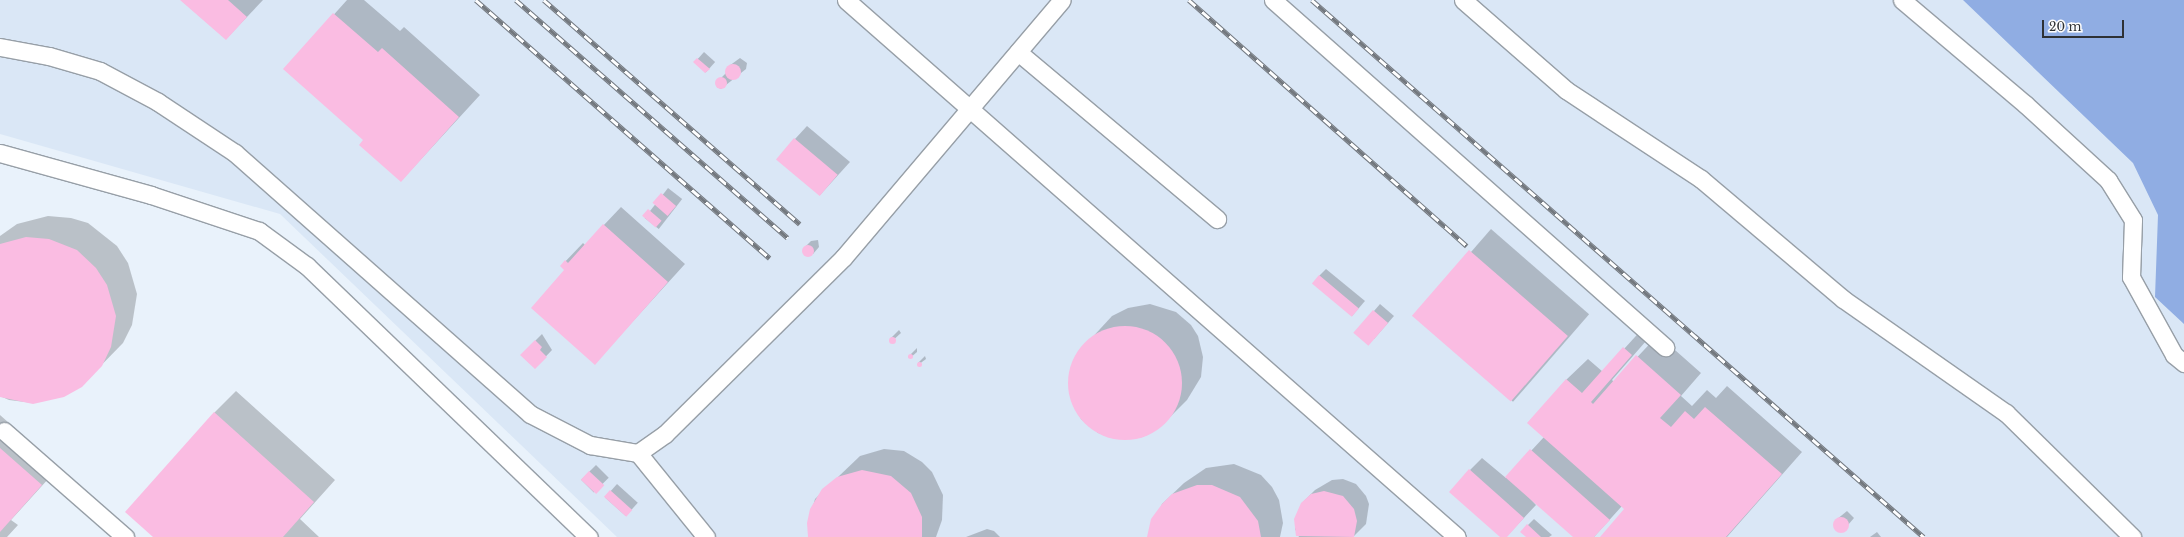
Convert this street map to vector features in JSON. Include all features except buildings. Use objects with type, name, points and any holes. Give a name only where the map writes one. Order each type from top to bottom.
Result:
[{"type":"lane","points":[[846,0],[969,110],[1457,537]]},
{"type":"lane","points":[[638,453],[665,434],[843,258],[1062,0]]},
{"type":"lane","points":[[1273,0],[1665,347]]},
{"type":"lane","points":[[1463,0],[1566,90],[1701,179],[1843,299],[2006,413],[2132,537]]},
{"type":"lane","points":[[1902,0],[2025,104],[2108,180],[2133,220],[2131,277],[2174,355],[2184,363]]},
{"type":"lane","points":[[0,47],[49,56],[100,71],[158,102],[235,153],[530,414],[590,445],[638,453],[706,537]]},
{"type":"lane","points":[[1018,52],[1217,219]]},
{"type":"lane","points":[[0,152],[151,195],[259,231],[307,266],[589,537]]},
{"type":"lane","points":[[4,431],[126,537]]},
{"type":"shaded area","points":[[0,0],[2184,0],[2184,537],[617,537],[280,214],[0,134]]},
{"type":"water","points":[[1963,0],[2184,0],[2184,324],[2155,297],[2158,215],[2133,163]]},
{"type":"railway","points":[[476,0],[770,258]]},
{"type":"railway","points":[[516,0],[788,238]]},
{"type":"railway","points":[[544,0],[800,224]]},
{"type":"railway","points":[[1189,0],[1467,246]]},
{"type":"railway","points":[[1312,0],[1924,537]]}]
